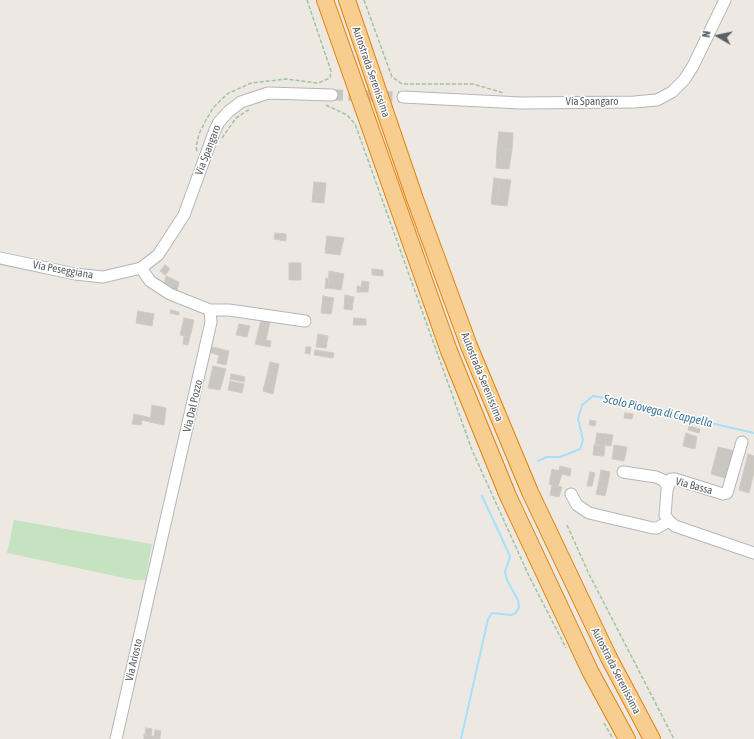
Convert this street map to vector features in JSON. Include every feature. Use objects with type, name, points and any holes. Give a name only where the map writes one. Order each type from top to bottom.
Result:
[{"type":"highway","name":"Autostrada Serenissima","points":[[324,0],[449,351],[508,496],[590,671],[627,739]]},
{"type":"highway","name":"Autostrada Serenissima","points":[[347,0],[415,199],[469,346],[530,492],[609,658],[652,739]]},
{"type":"street","name":"Via Spangaro","points":[[403,97],[521,103],[634,102],[657,100],[672,92],[684,80],[693,66],[725,0]]},
{"type":"street","name":"Via Spangaro","points":[[165,245],[184,216],[219,122],[241,102],[268,93],[332,95]]},
{"type":"street","name":"Via Peseggiana","points":[[0,258],[75,274],[103,277],[141,268],[158,255],[165,245]]},
{"type":"street","points":[[141,268],[150,281],[170,294],[210,310],[229,310],[305,321]]},
{"type":"street","name":"Via Dal Pozzo","points":[[153,581],[209,337],[211,322],[210,310]]},
{"type":"street","name":"Via Bassa","points":[[669,522],[665,515],[665,507],[668,487],[671,479],[723,494],[727,493],[742,442]]},
{"type":"street","points":[[623,472],[656,477],[662,480],[668,487]]},
{"type":"street","points":[[571,494],[577,505],[589,513],[653,528],[657,528],[669,522],[675,526],[754,553]]},
{"type":"street","name":"Via Ariosto","points":[[116,739],[153,581]]},
{"type":"path","points":[[205,157],[196,151],[200,134],[213,108],[228,94],[251,83],[286,79],[318,83],[330,78],[331,71],[307,0]]},
{"type":"path","points":[[364,0],[392,77],[402,84],[474,84],[499,90],[505,93]]},
{"type":"path","points":[[323,104],[347,115],[355,124],[472,450],[529,576],[569,654]]},
{"type":"path","points":[[220,142],[236,118],[254,107]]},
{"type":"path","points":[[567,524],[588,572],[674,739]]},
{"type":"path","points":[[602,718],[612,739]]},
{"type":"green space","points":[[14,520],[152,544],[145,580],[134,580],[7,553]]},
{"type":"building","points":[[499,132],[513,133],[512,150],[497,149]]},
{"type":"building","points":[[497,149],[512,150],[509,169],[496,168]]},
{"type":"building","points":[[494,178],[500,179],[497,205],[491,204]]},
{"type":"building","points":[[500,179],[511,180],[507,206],[497,205]]},
{"type":"building","points":[[314,182],[326,183],[324,203],[312,202]]},
{"type":"building","points":[[275,233],[286,234],[286,241],[274,239]]},
{"type":"building","points":[[327,236],[344,238],[340,255],[325,253]]},
{"type":"building","points":[[289,263],[301,263],[301,280],[289,280]]},
{"type":"building","points":[[165,265],[170,269],[165,275],[160,271]]},
{"type":"building","points":[[372,269],[383,270],[383,276],[372,275]]},
{"type":"building","points":[[329,271],[344,274],[341,290],[328,288]]},
{"type":"building","points":[[166,276],[179,282],[177,291],[171,289],[172,286],[164,284]]},
{"type":"building","points":[[326,278],[330,279],[328,288],[325,289]]},
{"type":"building","points":[[362,281],[369,282],[368,292],[357,292],[357,286],[361,287]]},
{"type":"building","points":[[345,295],[354,297],[352,310],[344,309]]},
{"type":"building","points":[[323,296],[334,298],[331,314],[321,313]]},
{"type":"building","points":[[171,310],[179,312],[179,315],[170,313]]},
{"type":"building","points":[[138,311],[154,314],[152,326],[136,323]]},
{"type":"building","points":[[184,318],[194,320],[190,337],[180,335]]},
{"type":"building","points":[[354,318],[366,319],[366,325],[353,325]]},
{"type":"building","points":[[261,320],[270,322],[266,340],[271,341],[270,347],[255,344]]},
{"type":"building","points":[[239,324],[250,326],[247,337],[236,335]]},
{"type":"building","points":[[318,334],[328,336],[326,348],[316,347]]},
{"type":"building","points":[[184,336],[190,337],[188,345],[183,344]]},
{"type":"building","points":[[211,347],[217,348],[215,354],[209,352]]},
{"type":"building","points":[[306,347],[311,347],[310,354],[305,353]]},
{"type":"building","points":[[217,348],[229,351],[226,365],[217,363],[219,355],[215,354]]},
{"type":"building","points":[[315,350],[334,353],[333,358],[314,355]]},
{"type":"building","points":[[270,362],[279,364],[273,394],[263,391]]},
{"type":"building","points":[[213,366],[226,369],[220,390],[208,388]]},
{"type":"building","points":[[231,374],[245,377],[244,382],[230,379]]},
{"type":"building","points":[[230,381],[244,384],[242,393],[228,390]]},
{"type":"building","points":[[152,405],[166,408],[164,425],[150,422]]},
{"type":"building","points":[[625,413],[633,414],[632,419],[624,418]]},
{"type":"building","points":[[134,414],[143,416],[141,425],[132,424]]},
{"type":"building","points":[[143,416],[150,418],[150,422],[142,420]]},
{"type":"building","points":[[590,420],[596,421],[595,426],[589,425]]},
{"type":"building","points":[[689,426],[700,429],[699,433],[688,430]]},
{"type":"building","points":[[597,433],[606,434],[605,446],[595,444]]},
{"type":"building","points":[[686,433],[697,437],[695,449],[683,446]]},
{"type":"building","points":[[606,434],[613,435],[611,446],[605,445]]},
{"type":"building","points":[[594,445],[605,446],[604,456],[593,455]]},
{"type":"building","points":[[614,445],[627,447],[624,461],[612,459]]},
{"type":"building","points":[[718,447],[735,451],[732,461],[730,461],[725,478],[711,474]]},
{"type":"building","points":[[748,454],[754,456],[754,472],[749,493],[739,490]]},
{"type":"building","points":[[560,466],[571,469],[570,476],[562,474],[558,486],[549,484],[552,469],[559,471]]},
{"type":"building","points":[[601,470],[610,472],[607,488],[598,486]]},
{"type":"building","points":[[590,472],[595,473],[592,486],[587,486]]},
{"type":"building","points":[[552,485],[562,487],[559,497],[550,495]]},
{"type":"building","points":[[598,486],[607,488],[605,496],[596,494]]},
{"type":"building","points":[[146,728],[152,729],[151,736],[145,735]]},
{"type":"building","points":[[155,730],[161,731],[160,737],[154,737]]},
{"type":"building","points":[[144,735],[160,737],[160,739],[144,739]]},
{"type":"waterway","name":"Scolo Piovega di Cappella","points":[[538,461],[547,457],[560,457],[580,449],[583,440],[578,419],[582,405],[593,396],[667,415],[689,418],[754,433]]},
{"type":"waterway","name":"Scolo Piovega di Cappella","points":[[461,739],[488,619],[492,613],[511,615],[516,613],[519,607],[518,600],[507,580],[505,572],[510,556],[482,496]]},
{"type":"tunnel","points":[[332,95],[403,97]]}]
